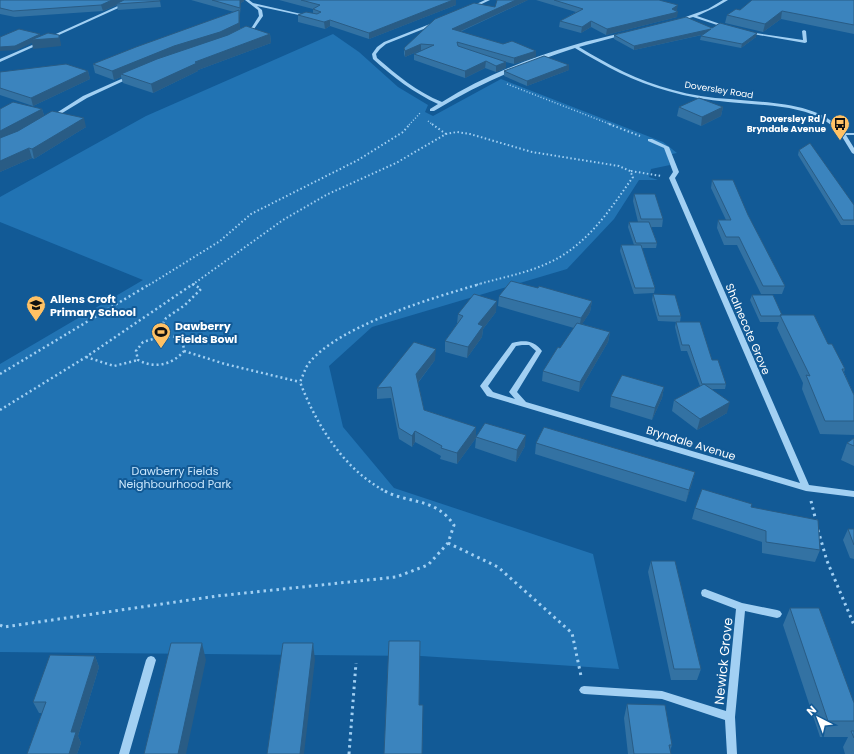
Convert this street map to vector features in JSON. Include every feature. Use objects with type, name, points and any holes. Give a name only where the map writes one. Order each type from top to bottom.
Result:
[{"type":"street","points":[[0,61],[134,0]]},
{"type":"street","points":[[238,36],[253,28],[261,16],[260,10],[247,0]]},
{"type":"street","points":[[462,12],[488,0]]},
{"type":"street","points":[[672,21],[694,16],[726,0]]},
{"type":"street","points":[[254,4],[311,16]]},
{"type":"street","points":[[694,16],[732,29]]},
{"type":"street","points":[[441,21],[385,43],[378,48],[374,54],[375,58],[400,80],[424,97],[442,104]]},
{"type":"street","points":[[746,33],[806,42],[804,31]]},
{"type":"street","points":[[432,110],[513,67],[574,46],[630,32]]},
{"type":"street","name":"Doversley Road","points":[[574,46],[608,66],[654,86],[713,99],[800,109],[823,117],[836,126],[854,152]]},
{"type":"street","points":[[506,65],[513,67]]},
{"type":"street","points":[[45,121],[85,97],[138,74]]},
{"type":"street","points":[[841,134],[854,134]]},
{"type":"street","points":[[650,140],[666,147],[676,172],[672,178]]},
{"type":"street","name":"Shalnecote Grove","points":[[672,178],[806,488]]},
{"type":"street","name":"Bryndale Avenue","points":[[523,403],[513,392],[539,351],[534,344],[526,342],[514,344],[484,386],[490,394],[806,488],[854,494]]},
{"type":"street","name":"Newick Grove","points":[[704,593],[741,607],[777,614]]},
{"type":"street","name":"Newick Grove","points":[[732,754],[730,717],[741,607]]},
{"type":"street","points":[[124,754],[151,660]]},
{"type":"street","name":"Newick Grove","points":[[584,690],[662,695],[730,717]]},
{"type":"path","points":[[492,78],[650,140]]},
{"type":"path","points":[[0,374],[59,340],[220,241],[251,214],[358,160],[403,132],[424,109],[432,110]]},
{"type":"path","points":[[0,410],[86,357],[283,220],[326,195],[396,163],[446,134],[457,132],[470,134],[532,152],[619,166],[630,171],[672,178]]},
{"type":"path","points":[[0,625],[4,627],[216,596],[396,577],[428,565],[448,543],[454,525],[448,515],[438,507],[386,492],[369,482],[349,464],[316,419],[306,401],[300,382],[310,362],[326,347],[393,312],[434,297],[537,268],[563,256],[583,240],[599,223],[633,177],[630,171]]},
{"type":"path","points":[[156,337],[166,318],[185,305],[201,290],[193,284]]},
{"type":"path","points":[[138,360],[136,356],[139,347],[149,339],[156,337],[176,337],[183,343],[184,351]]},
{"type":"path","points":[[184,351],[225,364],[300,382]]},
{"type":"path","points":[[86,357],[114,366],[138,360],[150,365],[158,365],[174,361],[184,351]]},
{"type":"path","points":[[806,488],[826,561],[854,625]]},
{"type":"path","points":[[448,543],[498,567],[572,633],[584,690]]},
{"type":"path","points":[[349,754],[356,662]]},
{"type":"green space","name":"Dawberry Fields Neighbourhood Park","points":[[333,34],[359,52],[398,87],[428,105],[425,112],[433,116],[501,79],[663,142],[677,153],[667,155],[670,165],[651,169],[649,177],[658,180],[639,180],[614,219],[567,269],[372,327],[329,366],[343,427],[394,488],[593,554],[619,669],[421,656],[0,652],[0,364],[143,280],[0,222],[0,197],[146,116]]},
{"type":"building","points":[[0,0],[112,0],[101,5],[13,11],[0,8]]},
{"type":"building","points":[[124,0],[160,0],[160,1],[116,4]]},
{"type":"building","points":[[212,0],[240,0],[240,8]]},
{"type":"building","points":[[301,0],[453,0],[369,33],[330,20],[324,22],[298,15],[306,12],[317,14],[321,12],[313,9],[320,5]]},
{"type":"building","points":[[497,0],[516,0],[452,29],[503,44],[512,41],[536,51],[514,58],[457,42],[458,46],[506,62],[496,66],[486,61],[465,71],[414,54],[434,45],[421,44],[405,51],[404,48],[435,19],[474,3],[495,7]]},
{"type":"building","points":[[554,0],[659,0],[678,5],[672,9],[678,12],[607,29],[591,21],[582,27],[560,21],[583,9]]},
{"type":"building","points":[[752,0],[854,0],[854,25],[782,11],[765,24],[727,15],[736,9],[740,10]]},
{"type":"building","points":[[239,10],[239,23],[220,32],[174,46],[112,71],[93,64],[136,47]]},
{"type":"building","points":[[686,17],[712,28],[720,23],[757,33],[742,44],[701,36],[711,29],[634,46],[614,35]]},
{"type":"building","points":[[246,26],[270,34],[195,62],[197,63],[151,84],[121,74],[157,59],[228,35]]},
{"type":"building","points":[[19,29],[40,34],[15,46],[0,47],[0,37]]},
{"type":"building","points":[[48,33],[59,35],[59,38],[31,40]]},
{"type":"building","points":[[544,56],[569,65],[527,81],[504,71]]},
{"type":"building","points":[[66,64],[88,71],[31,98],[0,88],[0,72]]},
{"type":"building","points":[[699,98],[723,107],[702,117],[679,107]]},
{"type":"building","points":[[13,102],[42,109],[0,131],[0,109]]},
{"type":"building","points":[[52,111],[84,118],[32,149],[29,148],[0,161],[0,138],[18,131]]},
{"type":"building","points":[[810,143],[854,205],[854,220],[843,220],[799,150]]},
{"type":"building","points":[[712,180],[733,180],[748,215],[785,286],[763,286],[739,237],[726,237],[718,220],[731,220]]},
{"type":"building","points":[[634,194],[655,194],[663,219],[641,219]]},
{"type":"building","points":[[629,222],[649,222],[657,243],[636,243]]},
{"type":"building","points":[[621,245],[641,245],[655,288],[635,288]]},
{"type":"building","points":[[511,281],[538,288],[539,286],[592,301],[581,318],[499,296]]},
{"type":"building","points":[[474,294],[497,301],[478,324],[483,326],[468,347],[445,341],[463,316],[458,314]]},
{"type":"building","points":[[653,294],[675,295],[681,316],[659,316]]},
{"type":"building","points":[[752,295],[773,295],[782,315],[761,316]]},
{"type":"building","points":[[780,315],[814,315],[828,344],[832,344],[845,369],[842,369],[854,395],[854,421],[825,421],[806,375],[810,376]]},
{"type":"building","points":[[676,322],[700,322],[712,360],[718,360],[726,384],[702,384],[689,345],[682,345]]},
{"type":"building","points":[[577,323],[610,332],[580,382],[543,371],[558,347],[560,348]]},
{"type":"building","points":[[414,342],[436,349],[416,374],[424,410],[476,427],[457,453],[441,448],[442,446],[415,431],[412,436],[399,428],[391,387],[377,388]]},
{"type":"building","points":[[622,375],[664,387],[655,408],[611,396]]},
{"type":"building","points":[[704,384],[730,402],[700,419],[674,400]]},
{"type":"building","points":[[485,423],[526,435],[517,450],[476,437]]},
{"type":"building","points":[[544,427],[695,472],[689,490],[536,443]]},
{"type":"building","points":[[854,438],[854,446],[847,443]]},
{"type":"building","points":[[702,489],[752,504],[751,507],[818,520],[820,550],[766,542],[766,531],[695,508]]},
{"type":"building","points":[[848,529],[854,529],[854,545]]},
{"type":"building","points":[[651,561],[675,561],[701,669],[674,669]]},
{"type":"building","points":[[790,608],[819,608],[854,703],[854,721],[828,721]]},
{"type":"building","points":[[389,641],[420,641],[419,705],[423,705],[422,754],[384,754]]},
{"type":"building","points":[[171,643],[202,643],[178,754],[144,754]]},
{"type":"building","points":[[283,643],[313,643],[300,754],[267,754]]},
{"type":"building","points":[[50,655],[95,656],[71,732],[76,732],[69,754],[27,754],[46,702],[33,702]]},
{"type":"building","points":[[627,704],[665,705],[672,745],[669,745],[671,754],[634,754]]},
{"type":"building","points":[[851,731],[854,731],[854,738]]},
{"type":"place","name":"Doversley Rd / Bryndale Avenue","points":[[840,141]]},
{"type":"place","name":"Allens Croft Primary School","points":[[36,322]]},
{"type":"place","name":"Dawberry Fields Bowl","points":[[161,349]]}]
